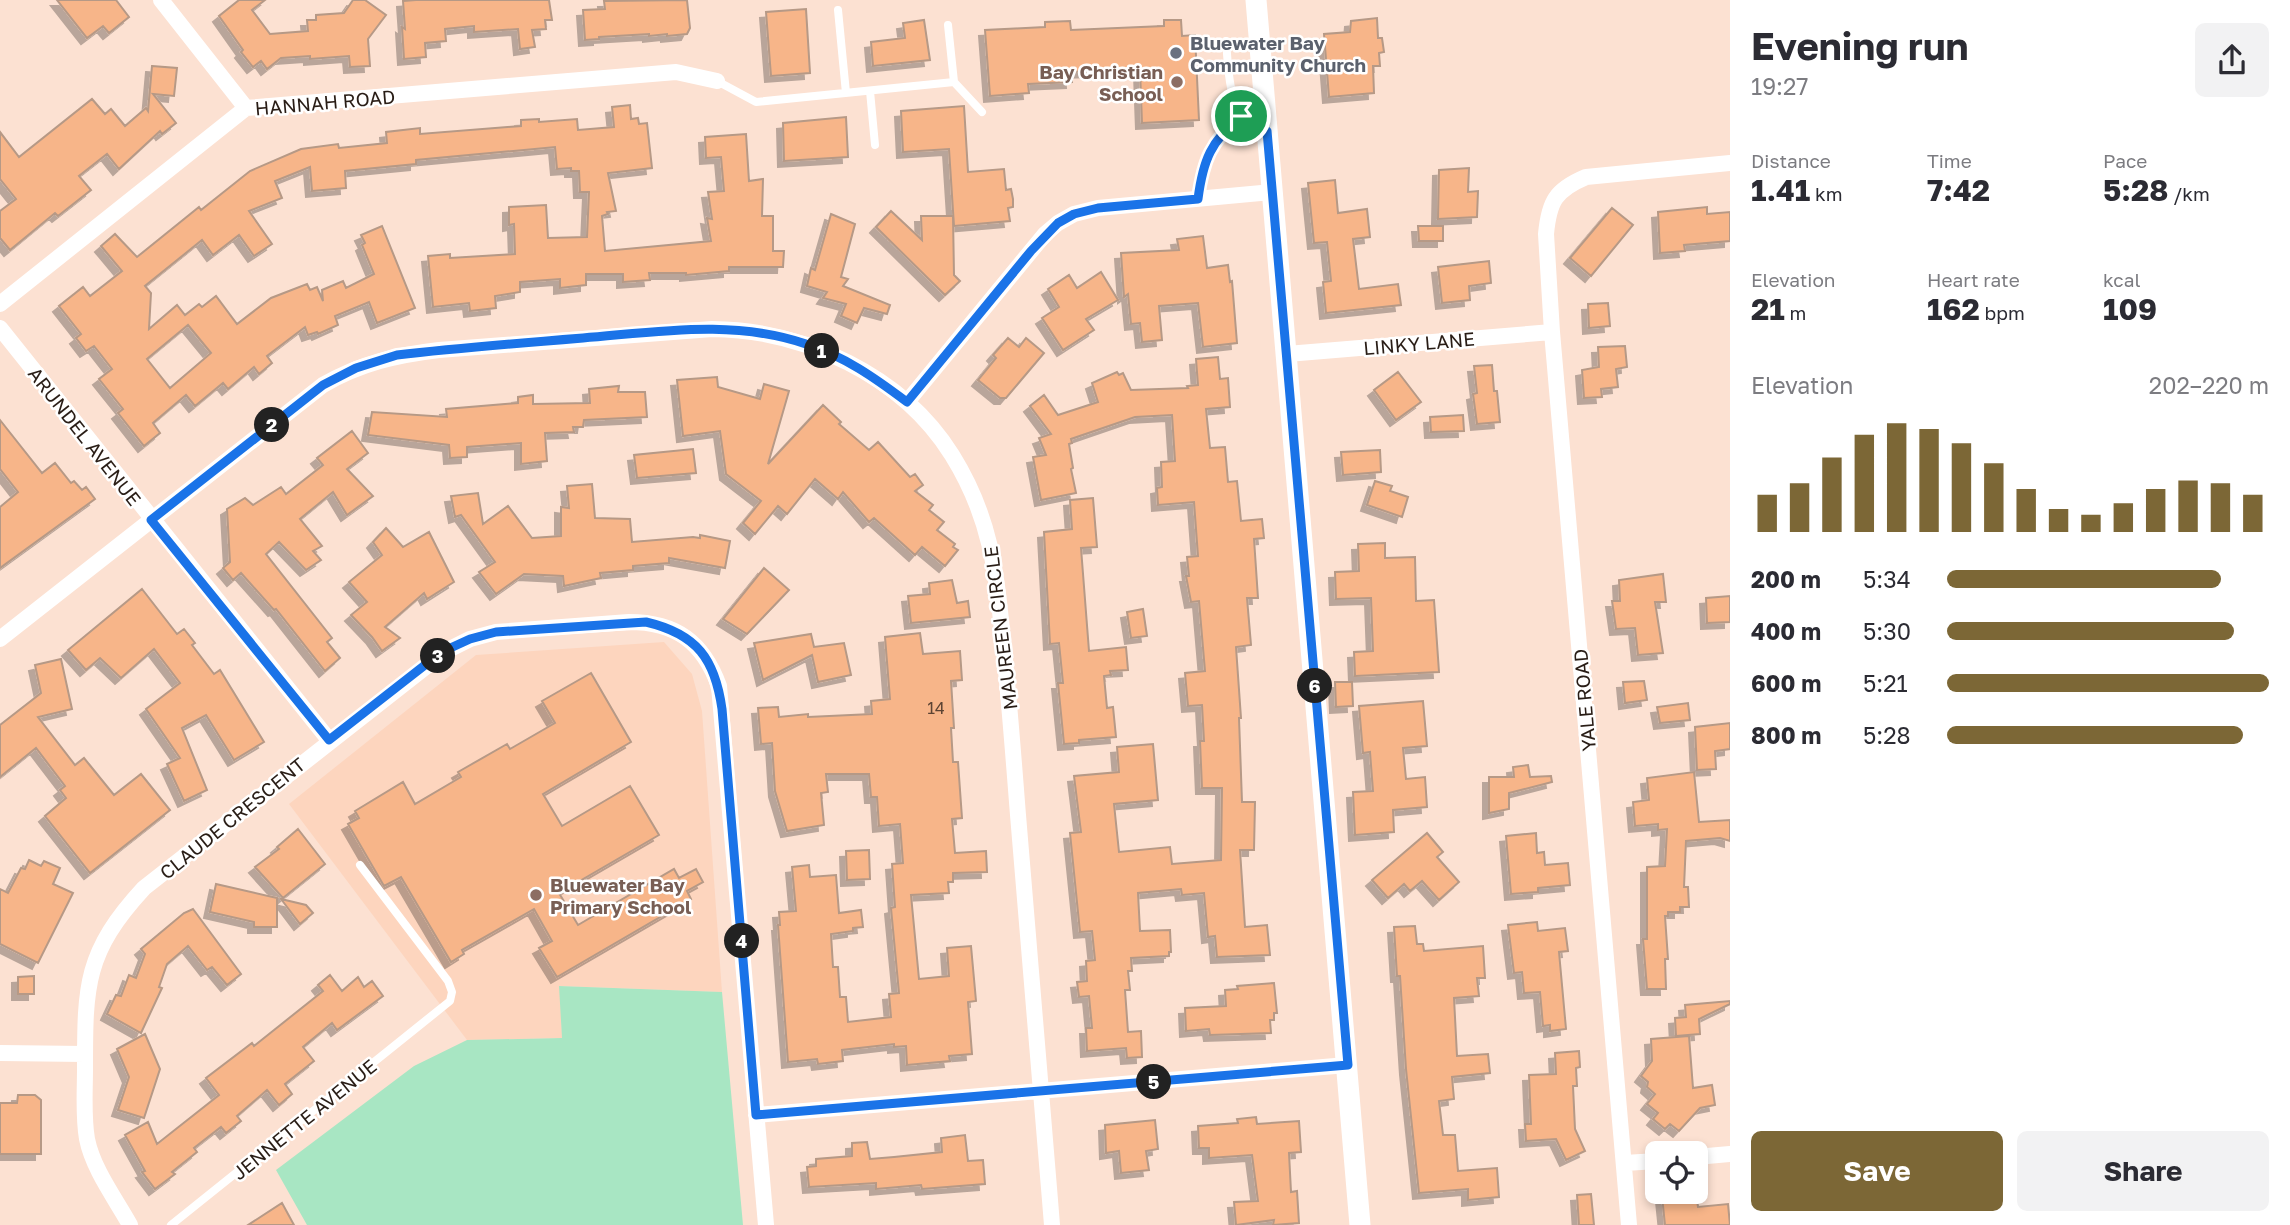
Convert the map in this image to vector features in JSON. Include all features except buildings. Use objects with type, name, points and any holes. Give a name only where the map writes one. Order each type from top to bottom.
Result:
[{"type":"street","points":[[161,0],[246,108]]},
{"type":"street","points":[[1256,0],[1360,1225]]},
{"type":"street","name":"HANNAH ROAD","points":[[0,304],[246,108],[676,72],[717,80]]},
{"type":"street","name":"YALE ROAD","points":[[1629,1225],[1552,332],[1546,234],[1551,203],[1559,192],[1571,183],[1586,177],[1730,163]]},
{"type":"street","points":[[907,402],[1031,251],[1058,223],[1074,214],[1098,208],[1273,192]]},
{"type":"street","name":"ARUNDEL AVENUE","points":[[0,328],[329,740]]},
{"type":"street","name":"MAUREEN CIRCLE","points":[[0,639],[323,385],[356,368],[397,355],[678,330],[737,329],[785,338],[854,365],[907,402],[933,429],[957,464],[982,518],[995,564],[1052,1225]]},
{"type":"street","name":"LINKY LANE","points":[[1287,354],[1552,332]]},
{"type":"street","name":"CLAUDE CRESCENT","points":[[130,1225],[99,1170],[87,1140],[85,1115],[88,986],[94,960],[120,914],[144,888],[446,650],[470,639],[496,632],[646,622],[668,627],[688,638],[703,652],[712,666],[719,686],[766,1225]]},
{"type":"street","points":[[0,1053],[85,1054]]},
{"type":"street","points":[[756,1115],[1348,1065]]},
{"type":"street","points":[[1708,1156],[1730,1154]]},
{"type":"street","points":[[1625,1163],[1645,1162]]},
{"type":"lane","points":[[838,10],[846,93]]},
{"type":"lane","points":[[948,25],[954,82],[982,112]]},
{"type":"lane","points":[[1226,41],[1231,86],[1241,116],[1255,128],[1267,131]]},
{"type":"lane","points":[[717,80],[756,102],[954,82]]},
{"type":"lane","points":[[870,91],[875,145]]},
{"type":"lane","points":[[1198,199],[1203,172],[1213,143],[1241,116]]},
{"type":"lane","name":"JENNETTE AVENUE","points":[[171,1225],[438,1013],[452,997],[450,985],[360,865]]},
{"type":"shaded area","name":"Bluewater Bay Primary School","points":[[664,642],[692,674],[702,711],[722,992],[560,986],[562,1038],[467,1040],[289,804],[476,655]]},
{"type":"green space","points":[[559,986],[722,992],[743,1225],[307,1225],[276,1170],[414,1066],[467,1040],[562,1038]]},
{"type":"place","name":"Bluewater Bay Community Church","points":[[1176,53]]},
{"type":"place","name":"Bay Christian School","points":[[1177,82]]},
{"type":"place","name":"Bluewater Bay Primary School","points":[[536,895]]},
{"type":"route","points":[[1241,116],[1255,128],[1267,131],[1348,1065],[756,1115],[722,709],[719,686],[712,666],[703,652],[688,638],[668,627],[646,622],[496,632],[470,639],[446,650],[329,740],[151,520],[323,385],[356,368],[397,355],[678,330],[737,329],[785,338],[830,354],[854,365],[907,402],[1045,234],[1074,214],[1098,208],[1198,199],[1203,172],[1213,143],[1241,116]]}]
